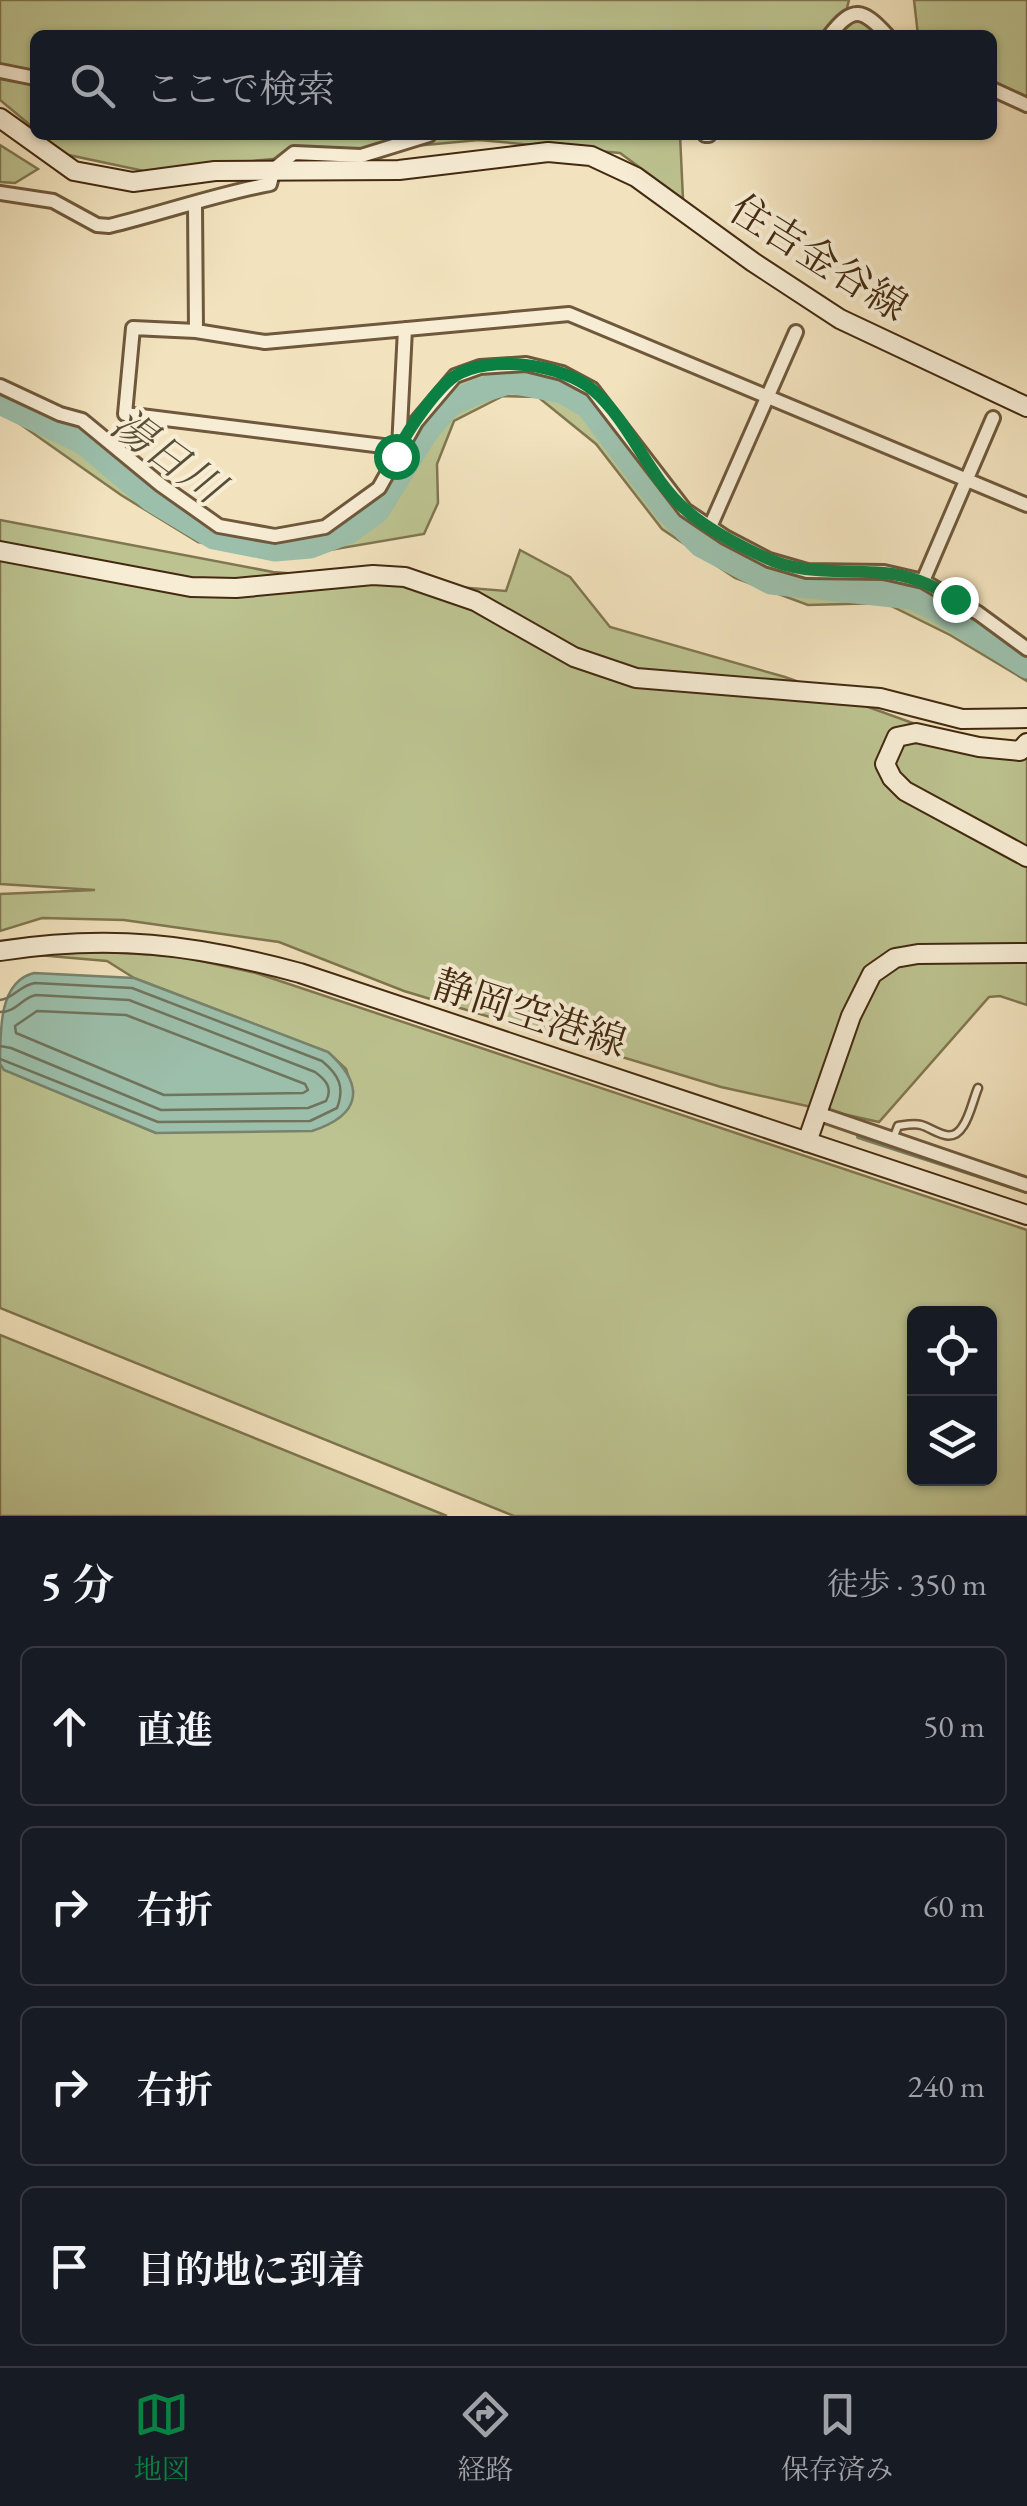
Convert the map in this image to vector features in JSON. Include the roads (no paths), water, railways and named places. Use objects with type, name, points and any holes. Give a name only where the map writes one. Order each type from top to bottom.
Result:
[{"type":"main road","name":"住吉金谷線","points":[[0,118],[30,139]]},
{"type":"main road","name":"住吉金谷線","points":[[31,140],[74,170],[133,182],[274,169],[400,170],[548,152],[591,156],[636,177],[840,319],[1027,407]]},
{"type":"main road","points":[[0,551],[191,587],[236,588],[374,575],[406,577],[475,601],[574,658],[636,678],[880,698],[962,719],[1027,718]]},
{"type":"main road","points":[[1027,743],[1020,750],[978,747],[916,733],[897,737],[885,764],[905,790],[1027,857]]},
{"type":"main road","name":"静岡空港線","points":[[0,951],[49,944],[141,942],[238,956],[300,973],[1027,1215]]},
{"type":"main road","points":[[806,1142],[861,990],[872,974],[895,958],[918,954],[1027,953]]},
{"type":"street","points":[[834,30],[841,20],[856,12],[869,15],[882,30]]},
{"type":"street","points":[[0,71],[30,77]]},
{"type":"street","points":[[997,91],[1027,105]]},
{"type":"street","points":[[0,193],[53,201],[97,225],[109,226],[194,205],[224,192],[270,184],[274,169],[294,153],[361,156],[413,140]]},
{"type":"street","points":[[194,205],[196,332]]},
{"type":"street","points":[[399,448],[124,414],[133,328],[265,342],[569,314],[1027,505]]},
{"type":"street","points":[[399,448],[405,329]]},
{"type":"street","points":[[710,527],[796,332]]},
{"type":"street","points":[[0,386],[82,420],[161,485],[219,526],[275,536],[325,527],[379,488],[399,448],[455,376],[480,367],[526,364],[562,372],[592,389],[685,510],[710,527],[769,560],[807,571],[884,572],[923,581],[978,612],[1027,649]]},
{"type":"street","points":[[923,581],[992,418]]},
{"type":"street","points":[[816,1114],[1027,1184]]},
{"type":"lane","points":[[892,1140],[898,1126],[907,1124],[922,1125],[939,1136],[954,1134],[964,1126],[978,1088]]},
{"type":"water","points":[[34,973],[134,978],[328,1052],[340,1064],[353,1088],[349,1108],[341,1117],[312,1131],[156,1133],[4,1070],[0,1064],[4,1008],[14,985]]},
{"type":"waterway","name":"湯日川","points":[[0,402],[83,442],[151,499],[214,537],[275,549],[310,546],[349,531],[377,511],[426,432],[450,404],[511,381],[562,391],[588,406],[667,511],[701,545],[771,582],[912,597],[1027,666]]},
{"type":"waterway","points":[[858,1137],[1027,1192]]}]
